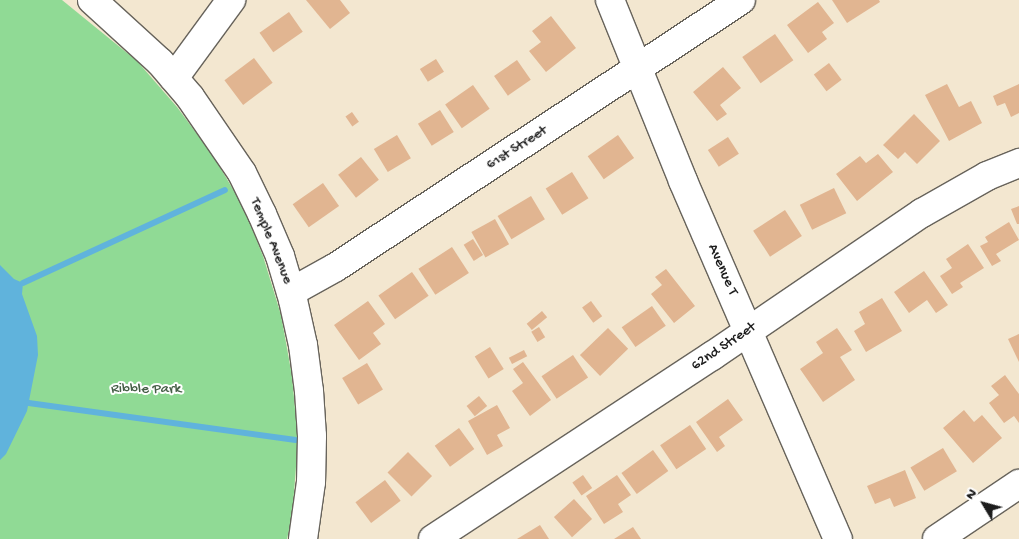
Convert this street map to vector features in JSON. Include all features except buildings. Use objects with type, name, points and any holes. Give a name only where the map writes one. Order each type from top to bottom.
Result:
[{"type":"street","name":"Temple Avenue","points":[[92,0],[128,31],[174,78],[217,134],[242,173],[262,214],[291,292],[303,345],[310,390],[311,482],[304,539]]},
{"type":"street","points":[[174,78],[231,0]]},
{"type":"street","name":"Avenue T","points":[[610,0],[683,181],[838,539]]},
{"type":"street","name":"61st Street","points":[[291,292],[336,267],[741,0]]},
{"type":"street","name":"62nd Street","points":[[433,539],[749,331],[922,213],[988,176],[1019,162]]},
{"type":"street","points":[[937,539],[1019,484]]},
{"type":"green space","name":"Ribble Park","points":[[0,0],[62,0],[137,61],[177,107],[214,157],[244,208],[263,256],[281,315],[292,376],[298,441],[292,518],[287,539],[0,539]]},
{"type":"water","points":[[0,265],[14,279],[23,283],[22,294],[37,336],[38,355],[27,411],[6,454],[0,460]]},
{"type":"waterway","points":[[23,283],[225,190]]},
{"type":"waterway","points":[[29,403],[295,440]]}]
